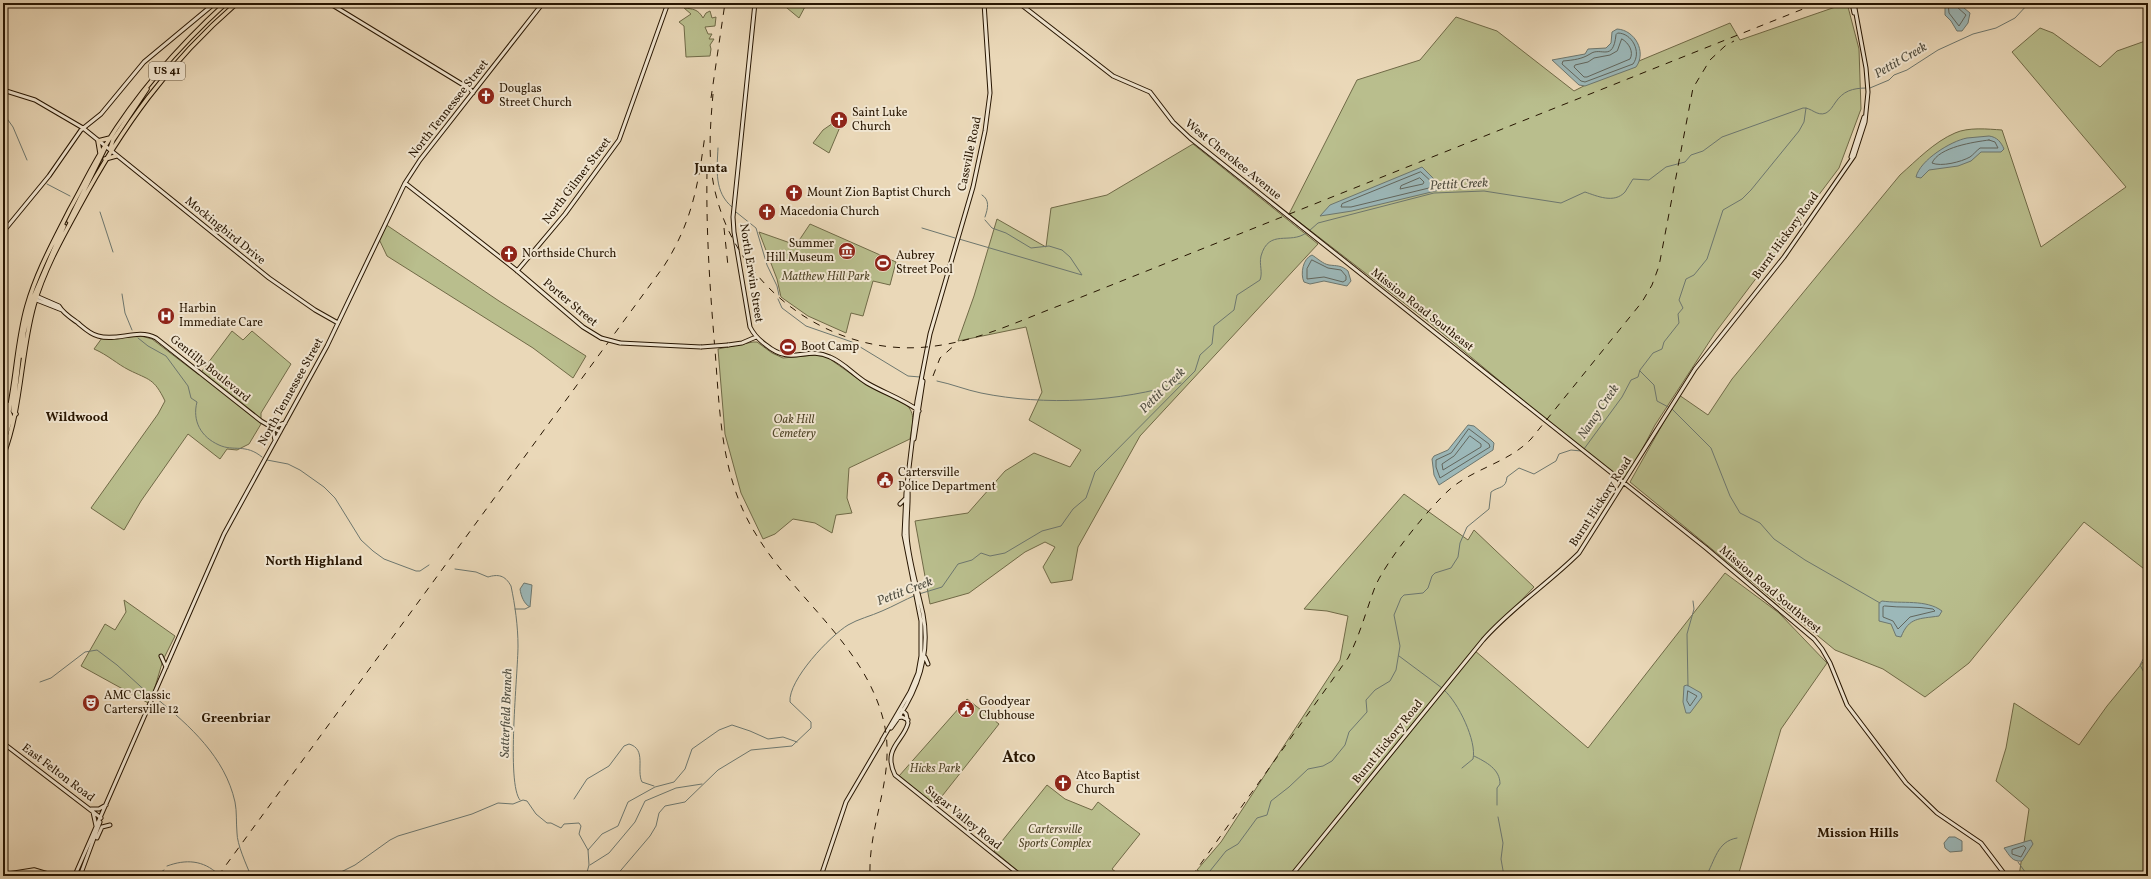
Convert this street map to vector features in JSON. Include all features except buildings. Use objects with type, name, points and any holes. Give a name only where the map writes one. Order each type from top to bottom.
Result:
[{"type":"highway","points":[[23,876],[33,874],[43,876]]},
{"type":"main road","points":[[3,232],[49,176],[83,128],[101,114],[147,59],[215,3]]},
{"type":"main road","name":"US 41","points":[[3,436],[11,403],[18,350],[33,297],[46,256],[66,217],[100,154],[150,82],[184,44],[226,3]]},
{"type":"main road","name":"US 41","points":[[3,456],[16,414],[33,297],[65,232],[104,160],[136,112],[171,66],[205,31],[237,3]]},
{"type":"main road","points":[[329,3],[433,65],[470,89],[473,93]]},
{"type":"main road","name":"North Tennessee Street","points":[[80,876],[101,818],[227,528],[338,323],[405,183],[420,160],[543,3]]},
{"type":"main road","name":"North Gilmer Street","points":[[517,271],[565,214],[619,140],[668,3]]},
{"type":"main road","name":"North Erwin Street","points":[[755,3],[733,222],[749,321],[756,337],[773,351],[783,356],[818,354],[830,357],[867,383],[903,400],[918,410]]},
{"type":"main road","name":"Cassville Road","points":[[821,876],[840,816],[854,786],[912,694],[922,668],[925,635],[904,535],[906,498],[912,445],[923,375],[937,307],[973,187],[985,131],[990,93],[984,3]]},
{"type":"main road","name":"West Cherokee Avenue","points":[[1019,3],[1112,76],[1143,88],[1152,94],[1182,131],[1286,214]]},
{"type":"main road","name":"Burnt Hickory Road","points":[[1291,876],[1474,650],[1502,621],[1557,575],[1579,553],[1624,484],[1695,369],[1784,257],[1848,166],[1860,134],[1867,106],[1867,76],[1853,3]]},
{"type":"main road","points":[[110,150],[110,144],[150,82]]},
{"type":"main road","name":"Mockingbird Drive","points":[[3,90],[35,100],[83,128],[116,156],[287,291],[338,323]]},
{"type":"main road","points":[[100,154],[98,141],[111,137]]},
{"type":"main road","points":[[65,232],[75,207],[104,154],[105,146]]},
{"type":"main road","points":[[104,160],[116,156]]},
{"type":"main road","name":"Porter Street","points":[[405,183],[517,271],[583,327],[601,338],[620,343],[701,347],[742,343],[756,337]]},
{"type":"main road","name":"Mission Road Southeast","points":[[1286,214],[1547,422]]},
{"type":"main road","name":"Gentilly Boulevard","points":[[33,297],[62,310],[97,336],[108,338],[141,334],[156,338],[271,427],[280,432]]},
{"type":"main road","points":[[16,414],[13,411],[18,372],[18,350]]},
{"type":"main road","points":[[3,409],[11,403]]},
{"type":"main road","points":[[3,445],[11,417],[9,412]]},
{"type":"main road","name":"Mission Road Southwest","points":[[1547,422],[1706,548],[1814,639],[1830,663],[1847,705],[1906,783],[1937,813],[1981,843],[2006,876]]},
{"type":"main road","points":[[275,440],[271,427],[284,423]]},
{"type":"main road","name":"Cassville Road","points":[[908,480],[906,533],[915,587]]},
{"type":"main road","points":[[900,504],[906,498]]},
{"type":"main road","name":"Cassville Road","points":[[882,740],[897,718],[914,683],[921,660],[921,614]]},
{"type":"main road","points":[[161,656],[166,667]]},
{"type":"main road","points":[[922,668],[929,665],[924,656]]},
{"type":"main road","points":[[902,709],[908,720]]},
{"type":"main road","points":[[897,718],[902,717],[908,720]]},
{"type":"main road","name":"Sugar Valley Road","points":[[908,720],[907,729],[897,741],[893,750],[892,760],[895,775],[1021,876]]},
{"type":"main road","name":"East Felton Road","points":[[3,743],[101,818]]},
{"type":"main road","points":[[96,826],[96,818],[91,810],[99,809],[107,804]]},
{"type":"main road","name":"North Tennessee Street","points":[[74,875],[101,818]]},
{"type":"main road","points":[[88,855],[102,827],[110,825]]},
{"type":"main road","points":[[3,875],[34,870],[54,876]]},
{"type":"green space","points":[[781,3],[807,3],[799,18]]},
{"type":"green space","points":[[1847,3],[1859,49],[1861,109],[1839,168],[1715,333],[1655,425],[1624,484],[1430,323],[1289,214],[1357,80],[1420,60],[1456,17],[1497,31],[1574,91],[1603,76],[1730,23],[1740,40]]},
{"type":"green space","points":[[684,8],[695,10],[703,18],[706,13],[710,11],[712,18],[716,17],[715,26],[705,27],[708,34],[712,34],[709,39],[714,39],[710,45],[710,56],[686,57],[684,26],[679,22],[691,14]]},
{"type":"green space","points":[[2040,28],[2053,33],[2100,67],[2117,51],[2148,40],[2148,572],[2084,522],[1969,663],[1925,697],[1883,669],[1835,650],[1630,482],[1679,395],[1708,415],[1732,379],[1900,175],[1940,141],[1960,131],[1978,129],[2002,130],[2041,247],[2126,187],[2012,52]]},
{"type":"green space","points":[[836,121],[840,127],[829,153],[813,143],[823,130]]},
{"type":"green space","points":[[1193,144],[1318,244],[1140,436],[1078,547],[1072,580],[1051,583],[1043,567],[1055,547],[1045,542],[1025,552],[969,593],[930,604],[915,521],[968,513],[1005,471],[1034,453],[1070,467],[1081,450],[1029,420],[1042,392],[1026,327],[958,341],[974,296],[997,219],[1046,247],[1051,208],[1107,195]]},
{"type":"green space","points":[[385,224],[499,301],[586,356],[573,378],[533,348],[387,256],[378,237]]},
{"type":"green space","name":"Matthew Hill Park","points":[[810,224],[896,262],[890,285],[873,281],[863,316],[851,313],[846,333],[808,316],[781,297],[777,279],[759,232],[796,245]]},
{"type":"green space","points":[[232,331],[243,340],[252,331],[291,364],[261,413],[261,424],[249,444],[237,450],[227,449],[220,459],[188,434],[141,501],[124,530],[91,508],[158,414],[165,401],[158,388],[146,378],[125,368],[94,349],[102,338],[141,336],[152,339],[199,375]]},
{"type":"green space","name":"Oak Hill Cemetery","points":[[757,342],[772,353],[783,358],[815,355],[827,357],[861,381],[905,404],[911,411],[913,420],[910,439],[849,468],[847,498],[852,513],[836,515],[832,533],[815,523],[793,519],[775,534],[763,539],[741,493],[725,434],[718,349]]},
{"type":"green space","points":[[1404,494],[1468,540],[1474,530],[1534,587],[1474,650],[1588,748],[1725,573],[1779,613],[1827,663],[1781,729],[1738,876],[1206,876],[1197,870],[1221,842],[1340,660],[1348,616],[1327,611],[1304,609]]},
{"type":"green space","points":[[124,600],[175,636],[163,660],[150,704],[81,666],[105,624],[115,630],[126,612]]},
{"type":"green space","points":[[2148,656],[2148,876],[2019,876],[2029,809],[1996,781],[2006,748],[2014,703],[2079,745],[2107,706]]},
{"type":"green space","name":"Hicks Park","points":[[967,699],[999,724],[935,805],[899,776]]},
{"type":"green space","name":"Cartersville Sports Complex","points":[[1047,785],[1065,799],[1092,810],[1098,802],[1140,834],[1112,869],[1121,876],[1024,876],[994,851]]},
{"type":"water","points":[[1945,3],[1958,3],[1970,13],[1968,23],[1962,31],[1957,31],[1945,15]]},
{"type":"water","points":[[1617,29],[1629,33],[1634,38],[1640,49],[1639,61],[1636,67],[1585,86],[1579,85],[1552,60],[1585,54],[1588,49],[1606,48],[1611,43],[1612,32]]},
{"type":"water","points":[[1994,137],[2000,142],[2004,149],[2001,152],[1981,152],[1971,161],[1958,166],[1929,170],[1921,178],[1916,177],[1923,164],[1945,147],[1967,138]]},
{"type":"water","points":[[1422,167],[1444,189],[1352,211],[1320,216],[1330,205]]},
{"type":"water","points":[[1312,255],[1322,262],[1346,269],[1351,281],[1347,286],[1324,281],[1310,284],[1304,282],[1302,271],[1304,263],[1306,259]]},
{"type":"water","points":[[1468,425],[1474,426],[1494,443],[1493,450],[1439,485],[1434,475],[1432,459],[1434,456],[1448,450]]},
{"type":"water","points":[[524,583],[532,585],[530,607],[524,602],[521,594],[520,589]]},
{"type":"water","points":[[1882,601],[1921,603],[1936,607],[1942,611],[1939,616],[1911,622],[1904,630],[1901,637],[1896,636],[1891,624],[1879,621],[1879,603]]},
{"type":"water","points":[[1687,685],[1701,693],[1702,697],[1690,713],[1686,713],[1683,702],[1684,686]]},
{"type":"water","points":[[1949,837],[1955,837],[1962,841],[1962,851],[1950,852],[1945,848],[1944,843]]},
{"type":"water","points":[[2031,840],[2033,844],[2022,861],[2016,861],[2013,859],[2004,848]]},
{"type":"waterway","name":"Pettit Creek","points":[[1870,88],[1907,70],[1938,50],[1973,34],[1996,28],[2015,18],[2029,3]]},
{"type":"waterway","name":"Pettit Creek","points":[[1309,231],[1318,223],[1434,193],[1484,191],[1561,203],[1585,192],[1605,198],[1616,198],[1625,192],[1633,179],[1649,180],[1666,167],[1685,162],[1691,155],[1703,151],[1722,137],[1803,108],[1820,114],[1826,113],[1838,99],[1848,91],[1867,88]]},
{"type":"waterway","name":"Nancy Creek","points":[[1584,449],[1622,397],[1631,380],[1638,377],[1640,370],[1653,353],[1662,349],[1664,342],[1679,323],[1678,314],[1683,308],[1679,300],[1686,279],[1694,275],[1707,259],[1723,210],[1742,199],[1751,190],[1799,131],[1804,122],[1806,108]]},
{"type":"waterway","name":"Satterfield Branch","points":[[3,113],[13,127],[27,160]]},
{"type":"waterway","points":[[718,148],[717,172],[719,188],[726,201],[732,207]]},
{"type":"waterway","name":"Satterfield Branch","points":[[47,184],[70,196]]},
{"type":"waterway","points":[[982,195],[985,197],[987,202],[985,217]]},
{"type":"waterway","name":"Satterfield Branch","points":[[100,212],[113,252]]},
{"type":"waterway","points":[[736,212],[756,228],[767,265],[777,286],[779,295]]},
{"type":"waterway","points":[[959,239],[1082,275],[1070,257],[1062,250],[1049,246],[1031,248],[1006,233],[992,228],[985,220]]},
{"type":"waterway","points":[[922,228],[955,238]]},
{"type":"waterway","name":"Pettit Creek","points":[[919,594],[942,587],[958,564],[972,560],[981,553],[990,556],[1005,553],[1042,531],[1061,526],[1073,509],[1086,498],[1095,472],[1195,371],[1200,355],[1212,344],[1214,326],[1234,310],[1237,295],[1260,280],[1261,256],[1269,242],[1280,238],[1293,238],[1306,233]]},
{"type":"waterway","name":"Satterfield Branch","points":[[122,294],[125,313],[132,330]]},
{"type":"waterway","points":[[778,299],[782,308],[806,326],[852,342],[908,376],[920,377]]},
{"type":"waterway","name":"Satterfield Branch","points":[[138,338],[148,346],[166,356],[188,386],[191,398],[197,402],[196,416],[199,428],[207,438],[224,447],[250,450],[262,457]]},
{"type":"waterway","points":[[1640,371],[1654,385],[1657,401],[1672,409],[1711,448],[1730,496],[1740,513],[1760,523],[1774,539],[1805,560],[1880,603]]},
{"type":"waterway","points":[[937,381],[975,392],[1031,400],[1056,401],[1108,398],[1158,389],[1181,383]]},
{"type":"waterway","name":"Nancy Creek","points":[[1206,876],[1226,851],[1238,844],[1257,818],[1267,815],[1271,801],[1308,769],[1323,766],[1332,761],[1345,745],[1349,732],[1367,712],[1366,700],[1375,690],[1390,681],[1396,670],[1400,646],[1394,615],[1401,598],[1404,595],[1423,593],[1428,588],[1432,576],[1435,573],[1451,568],[1458,557],[1460,543],[1467,527],[1489,509],[1491,492],[1502,487],[1505,484],[1507,477],[1519,468],[1534,474],[1556,461],[1559,454],[1571,450],[1581,451]]},
{"type":"waterway","name":"Satterfield Branch","points":[[267,460],[288,464],[300,470],[324,487],[335,498],[361,540],[384,559],[416,571],[420,571],[429,565]]},
{"type":"waterway","name":"Satterfield Branch","points":[[455,569],[476,572],[488,577],[501,576],[509,582],[511,586],[516,616],[518,646],[513,751],[516,790],[520,800]]},
{"type":"waterway","points":[[616,876],[650,836],[656,826],[659,813],[665,806],[685,802],[718,770],[751,750],[792,746],[811,728],[811,722],[790,702],[791,693],[803,671],[821,648],[848,625],[916,595]]},
{"type":"waterway","points":[[1688,686],[1687,634],[1694,609],[1693,601]]},
{"type":"waterway","points":[[515,609],[525,609],[529,607]]},
{"type":"waterway","points":[[40,682],[51,678],[85,652],[97,650],[117,665],[151,696]]},
{"type":"waterway","points":[[2148,650],[2140,665],[2148,680]]},
{"type":"waterway","points":[[1399,656],[1442,688]]},
{"type":"waterway","points":[[1444,690],[1455,703],[1460,712],[1472,742],[1473,759],[1462,768]]},
{"type":"waterway","points":[[156,698],[193,731],[215,757],[223,771],[235,802],[238,843],[251,876]]},
{"type":"waterway","name":"Pettit Creek","points":[[586,876],[589,865],[588,850],[602,834],[618,826],[628,802],[655,787],[674,782],[685,769],[692,749],[719,730],[732,725],[768,739],[783,737],[797,742]]},
{"type":"waterway","points":[[574,799],[587,779],[609,766],[624,746],[629,744],[638,750],[640,760],[640,777],[642,782],[654,786]]},
{"type":"waterway","points":[[1474,756],[1488,764],[1498,774],[1500,784],[1497,788],[1497,805]]},
{"type":"waterway","points":[[590,865],[609,853],[635,822],[645,801],[676,788],[702,784]]},
{"type":"waterway","points":[[333,876],[355,865],[398,836],[472,814],[498,803],[513,804],[523,800],[527,801],[536,814],[547,823],[551,823],[561,828],[564,824],[579,823],[581,826],[579,834],[588,850]]},
{"type":"waterway","points":[[1498,817],[1503,843],[1501,859],[1504,876]]},
{"type":"waterway","points":[[1706,876],[1717,852],[1721,847],[1730,840],[1737,838]]},
{"type":"waterway","points":[[167,866],[181,862],[194,862],[200,863],[218,874]]},
{"type":"waterway","points":[[2018,862],[2028,876]]},
{"type":"waterway","points":[[155,876],[164,870]]},
{"type":"railway","points":[[711,98],[725,3]]},
{"type":"railway","points":[[713,94],[710,146],[712,173],[717,199],[730,233],[748,263],[771,290],[799,313],[830,330],[863,342],[899,348],[935,346],[970,339],[1020,321],[1818,3]]},
{"type":"railway","points":[[2075,3],[2148,4]]},
{"type":"railway","points":[[1192,876],[1348,658],[1380,576],[1408,536],[1440,499],[1459,482],[1502,460],[1522,447],[1531,439],[1642,302],[1652,285],[1659,266],[1693,88],[1710,60],[1725,46],[1734,41]]},
{"type":"railway","points":[[218,876],[664,266],[674,250],[687,219],[700,171],[705,135]]},
{"type":"railway","points":[[707,172],[709,261],[721,423],[729,470],[736,492],[745,515],[772,559],[826,622],[859,665],[872,689],[882,715],[886,736],[887,756],[882,796],[873,835],[870,876]]},
{"type":"railway","points":[[724,228],[728,266]]},
{"type":"railway","points":[[933,376],[940,358],[956,344]]},
{"type":"place","name":"Douglas Street Church","points":[[486,96]]},
{"type":"place","name":"Saint Luke Church","points":[[839,120]]},
{"type":"place","name":"Mount Zion Baptist Church","points":[[794,193]]},
{"type":"place","name":"Macedonia Church","points":[[767,212]]},
{"type":"place","name":"Summer Hill Museum","points":[[847,251]]},
{"type":"place","name":"Northside Church","points":[[509,254]]},
{"type":"place","name":"Aubrey Street Pool","points":[[883,263]]},
{"type":"place","name":"Harbin Immediate Care","points":[[166,316]]},
{"type":"place","name":"Boot Camp","points":[[788,347]]},
{"type":"place","name":"Cartersville Police Department","points":[[885,480]]},
{"type":"place","name":"AMC Classic Cartersville 12","points":[[91,703]]},
{"type":"place","name":"Goodyear Clubhouse","points":[[966,709]]},
{"type":"place","name":"Atco Baptist Church","points":[[1063,783]]},
{"type":"district","name":"Junta","points":[[711,169]]},
{"type":"district","name":"Wildwood","points":[[77,418]]},
{"type":"district","name":"North Highland","points":[[314,562]]},
{"type":"district","name":"Greenbriar","points":[[236,719]]},
{"type":"district","name":"Atco","points":[[1019,758]]},
{"type":"district","name":"Mission Hills","points":[[1858,834]]}]
